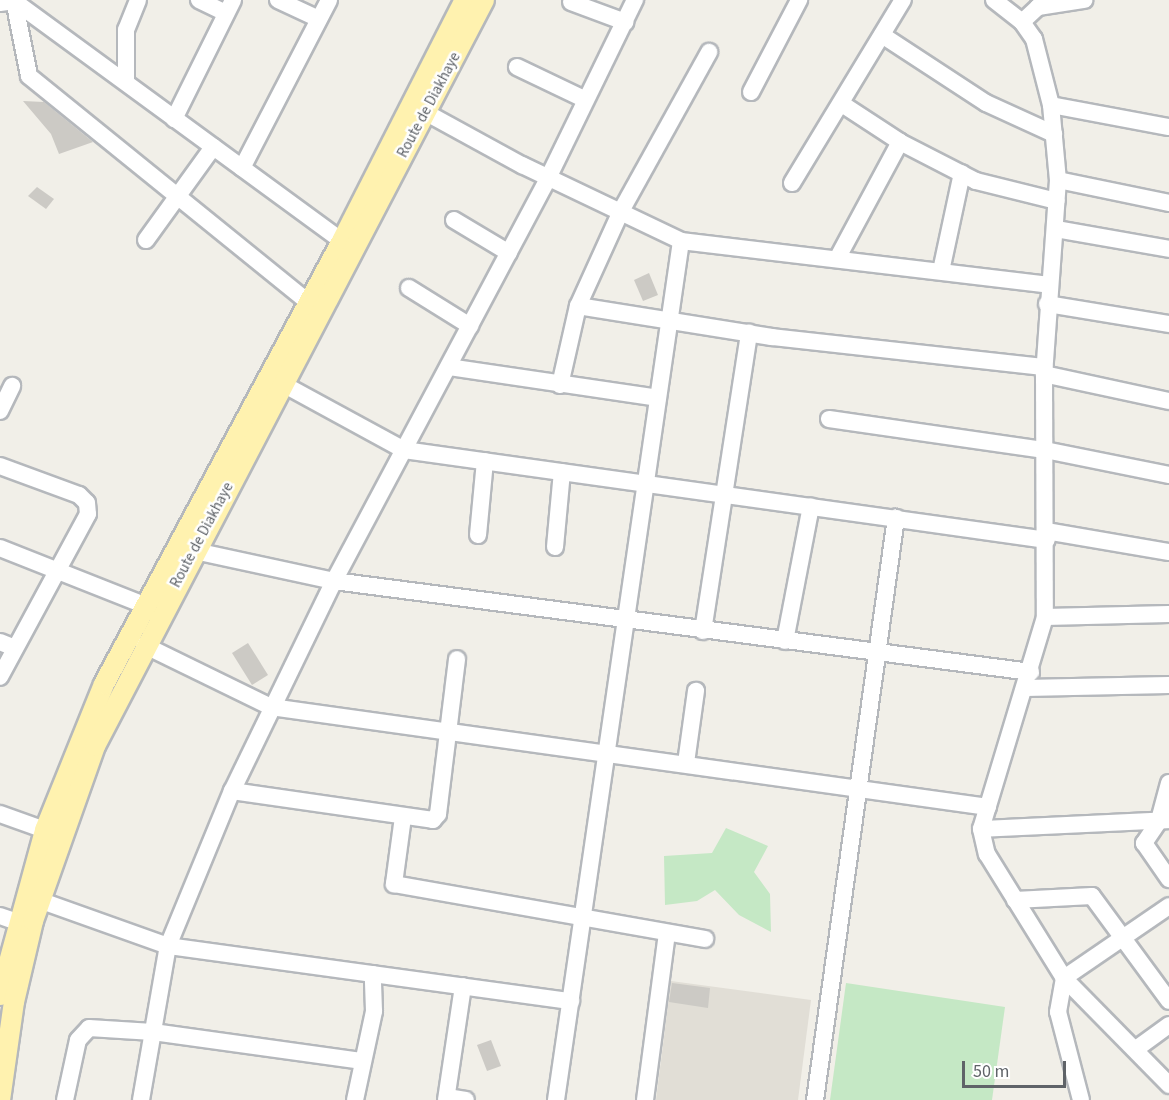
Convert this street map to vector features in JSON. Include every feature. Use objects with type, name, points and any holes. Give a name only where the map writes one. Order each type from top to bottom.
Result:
[{"type":"main road","name":"Route de Diakhaye","points":[[0,995],[8,919],[144,645],[184,549],[308,302],[342,242],[465,0]]},
{"type":"main road","name":"Route de Diakhaye","points":[[0,1100],[14,1002],[72,756],[144,605],[184,549],[283,384],[484,0]]},
{"type":"street","points":[[14,0],[29,76],[178,200],[308,302]]},
{"type":"street","points":[[0,3],[14,0],[342,242]]},
{"type":"street","points":[[126,81],[126,30],[138,0]]},
{"type":"street","points":[[174,119],[229,7],[199,0]]},
{"type":"street","points":[[278,0],[319,19]]},
{"type":"street","points":[[242,168],[329,0]]},
{"type":"street","points":[[141,1100],[168,946],[232,791],[334,581],[550,174],[634,0]]},
{"type":"street","points":[[751,92],[799,0]]},
{"type":"street","points":[[792,183],[903,0]]},
{"type":"street","points":[[1022,22],[1038,7],[1084,0]]},
{"type":"street","points":[[571,2],[625,22]]},
{"type":"street","points":[[1002,2],[1022,22],[1034,39],[1051,105],[1058,180],[1056,229],[1047,304],[1044,371],[1045,616],[1031,672],[981,829],[987,854],[1064,978],[1169,1085]]},
{"type":"street","points":[[882,35],[986,103],[1054,134]]},
{"type":"street","points":[[560,385],[578,306],[621,211],[709,52]]},
{"type":"street","points":[[517,67],[586,100]]},
{"type":"street","points":[[842,104],[900,142],[962,173],[1001,190],[1057,201]]},
{"type":"street","points":[[1051,105],[1169,127]]},
{"type":"street","points":[[425,112],[522,165],[550,174],[681,241],[1049,285]]},
{"type":"street","points":[[837,260],[900,142]]},
{"type":"street","points":[[146,240],[178,200],[213,147]]},
{"type":"street","points":[[941,271],[962,173]]},
{"type":"street","points":[[1058,180],[1169,203]]},
{"type":"street","points":[[454,220],[509,253]]},
{"type":"street","points":[[1056,229],[1169,249]]},
{"type":"street","points":[[556,1100],[681,241]]},
{"type":"street","points":[[408,288],[471,326]]},
{"type":"street","points":[[1047,304],[1169,324]]},
{"type":"street","points":[[578,306],[750,333],[1044,371],[1169,401]]},
{"type":"street","points":[[703,631],[750,333]]},
{"type":"street","points":[[449,367],[658,398]]},
{"type":"street","points":[[283,384],[404,450],[896,518],[1169,552]]},
{"type":"street","points":[[0,411],[12,386]]},
{"type":"street","points":[[829,419],[1045,450],[1169,475]]},
{"type":"street","points":[[478,535],[485,461]]},
{"type":"street","points":[[0,466],[79,495],[87,503],[88,514],[58,570],[7,645],[0,677]]},
{"type":"street","points":[[555,547],[562,472]]},
{"type":"street","points":[[785,641],[811,506]]},
{"type":"street","points":[[815,1100],[896,518]]},
{"type":"street","points":[[0,548],[144,605]]},
{"type":"street","points":[[184,549],[334,581],[703,631],[1031,672]]},
{"type":"street","points":[[1045,616],[1169,614]]},
{"type":"street","points":[[144,645],[271,707],[686,763],[988,807]]},
{"type":"street","points":[[232,791],[427,822],[438,814],[445,730],[457,659]]},
{"type":"street","points":[[1025,688],[1169,686]]},
{"type":"street","points":[[686,763],[696,691]]},
{"type":"street","points":[[1169,783],[1164,820],[1144,843],[1169,879]]},
{"type":"street","points":[[0,814],[52,833]]},
{"type":"street","points":[[403,817],[394,884],[705,939]]},
{"type":"street","points":[[981,829],[1164,820]]},
{"type":"street","points":[[1015,900],[1092,896],[1169,1002]]},
{"type":"street","points":[[39,900],[168,946],[571,1001]]},
{"type":"street","points":[[1081,1100],[1058,1012],[1064,978],[1169,906]]},
{"type":"street","points":[[645,1100],[667,933]]},
{"type":"street","points":[[355,1100],[361,1060],[374,1011],[373,974]]},
{"type":"street","points":[[463,986],[446,1099],[466,1100]]},
{"type":"street","points":[[1136,1049],[1169,1025]]},
{"type":"street","points":[[65,1100],[78,1040],[89,1028],[153,1032],[361,1060]]},
{"type":"shaded area","points":[[671,981],[811,1000],[798,1100],[656,1100]]},
{"type":"green space","points":[[726,828],[768,846],[754,872],[770,894],[771,932],[739,915],[715,890],[697,901],[665,905],[664,856],[712,853]]},
{"type":"green space","points":[[846,983],[1005,1007],[992,1100],[830,1100]]},
{"type":"building","points":[[23,101],[44,102],[93,142],[59,154],[51,134]]},
{"type":"building","points":[[37,187],[54,199],[46,209],[28,196]]},
{"type":"building","points":[[649,273],[658,295],[643,301],[634,280]]},
{"type":"building","points":[[248,643],[268,675],[252,685],[232,653]]},
{"type":"building","points":[[672,983],[710,988],[708,1008],[669,1002]]},
{"type":"building","points":[[491,1040],[501,1066],[487,1071],[477,1045]]}]
